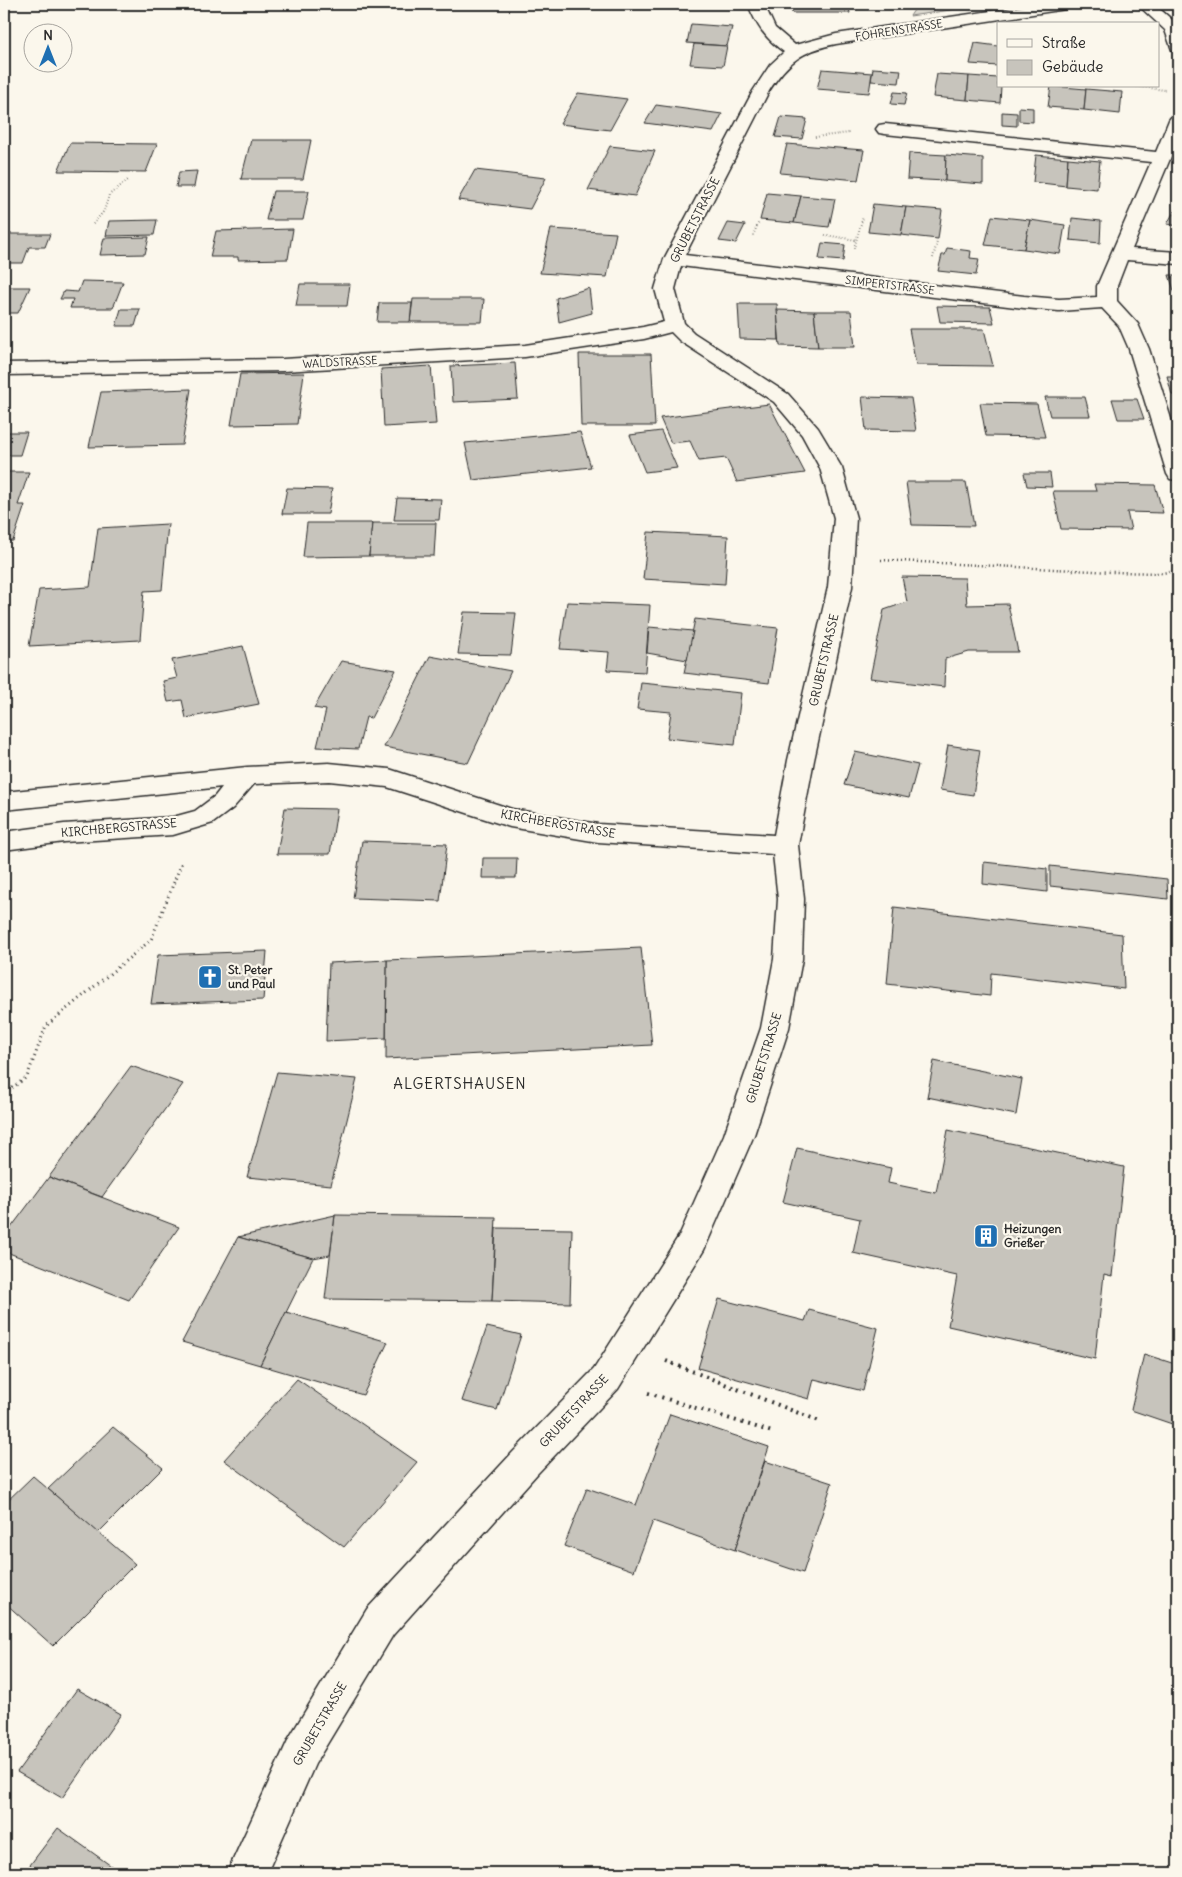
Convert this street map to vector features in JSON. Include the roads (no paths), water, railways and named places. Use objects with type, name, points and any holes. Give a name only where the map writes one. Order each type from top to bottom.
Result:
[{"type":"street","points":[[756,4],[764,25],[774,37],[794,52]]},
{"type":"street","name":"FÖHRENSTRASSE","points":[[794,52],[812,44],[836,39],[1066,4]]},
{"type":"street","points":[[1145,4],[1172,28],[1178,47]]},
{"type":"street","name":"GRUBETSTRASSE","points":[[247,1873],[302,1751],[380,1622],[525,1463],[606,1379],[693,1242],[739,1134],[776,1028],[789,950],[791,899],[785,845],[801,760],[833,624],[843,558],[845,518],[831,468],[811,432],[780,398],[693,341],[675,325],[665,289],[673,259],[765,84],[782,59],[794,52]]},
{"type":"street","points":[[1178,120],[1107,286],[1107,302],[1128,324],[1139,349],[1178,474]]},
{"type":"street","points":[[885,129],[1162,158]]},
{"type":"street","points":[[1120,254],[1178,258]]},
{"type":"street","name":"SIMPERTSTRASSE","points":[[673,259],[1024,302],[1059,305],[1107,302]]},
{"type":"street","name":"WALDSTRASSE","points":[[4,369],[283,365],[525,351],[644,333],[675,325]]},
{"type":"street","name":"KIRCHBERGSTRASSE","points":[[4,801],[247,776],[329,772],[389,778],[510,818],[598,833],[785,845]]},
{"type":"street","name":"KIRCHBERGSTRASSE","points":[[4,841],[64,833],[173,826],[204,817],[224,802],[247,776]]},
{"type":"place","name":"St. Peter und Paul","points":[[210,977]]},
{"type":"place","name":"Heizungen Grießer","points":[[986,1236]]},
{"type":"district","name":"ALGERTSHAUSEN","points":[[460,1084]]}]
